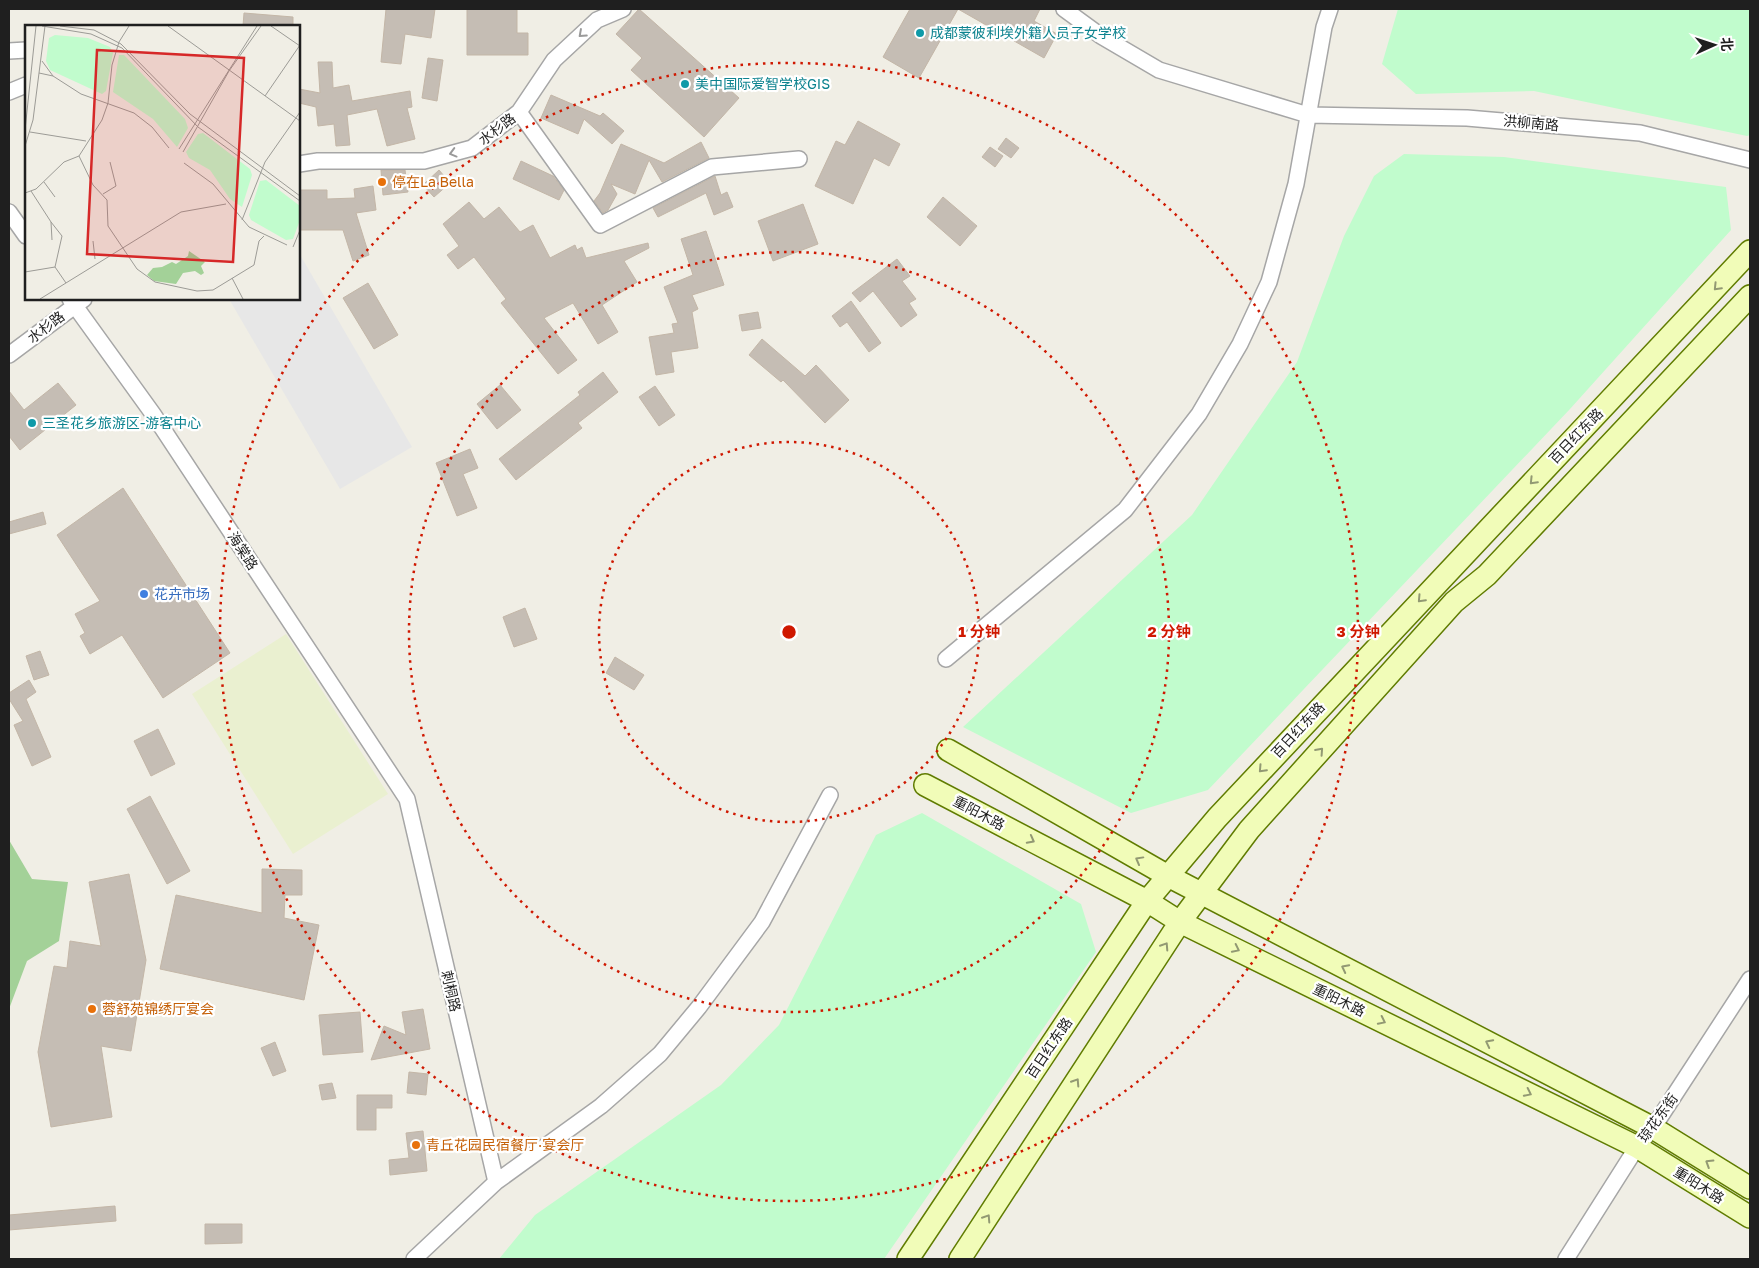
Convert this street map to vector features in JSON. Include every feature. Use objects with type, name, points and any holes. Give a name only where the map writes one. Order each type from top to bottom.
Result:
[{"type":"street","name":"水杉路","points":[[300,164],[318,161],[424,161],[472,148],[519,112],[554,60],[597,20],[623,9]]},
{"type":"street","name":"洪柳南路","points":[[1064,9],[1101,36],[1159,70],[1308,115],[1467,118],[1640,133],[1750,160]]},
{"type":"street","points":[[946,659],[1125,510],[1199,414],[1240,344],[1269,282],[1296,184],[1324,27],[1330,9]]},
{"type":"street","points":[[9,51],[25,50]]},
{"type":"street","points":[[9,92],[25,85]]},
{"type":"street","points":[[519,112],[600,225],[712,167],[799,159]]},
{"type":"street","points":[[9,212],[25,235]]},
{"type":"street","name":"百日红东路","points":[[908,1259],[1147,901],[1230,803],[1750,251]]},
{"type":"street","points":[[960,1259],[1180,922],[1249,830],[1454,602],[1487,575],[1750,296]]},
{"type":"street","name":"水杉路","points":[[9,355],[76,301]]},
{"type":"street","name":"海棠路","points":[[76,301],[153,414],[407,799]]},
{"type":"street","name":"重阳木路","points":[[948,750],[1201,894],[1653,1128],[1750,1188]]},
{"type":"street","name":"重阳木路","points":[[926,785],[1147,901],[1180,922],[1637,1146],[1750,1217]]},
{"type":"street","points":[[414,1259],[496,1182],[601,1106],[660,1054],[699,1007],[762,922],[830,795]]},
{"type":"street","name":"刺桐路","points":[[407,799],[496,1182]]},
{"type":"street","name":"琼花东街","points":[[1566,1259],[1637,1146],[1653,1128],[1750,979]]},
{"type":"green space","points":[[1398,9],[1750,9],[1750,135],[1747,136],[1534,91],[1416,94],[1382,64]]},
{"type":"green space","points":[[1404,154],[1504,157],[1726,187],[1731,230],[1570,409],[1208,790],[1131,813],[963,727],[1192,515],[1297,362],[1344,236],[1374,176]]},
{"type":"green space","points":[[286,634],[388,794],[293,854],[192,694]]},
{"type":"green space","points":[[922,813],[1081,904],[1096,952],[884,1259],[499,1259],[535,1215],[721,1085],[779,1025],[876,835]]},
{"type":"green space","points":[[9,840],[32,879],[68,882],[59,941],[27,961],[9,1009]]},
{"type":"shaded area","points":[[300,255],[412,447],[340,489],[230,300],[300,300]]},
{"type":"building","points":[[386,9],[435,9],[431,38],[405,34],[401,64],[381,62]]},
{"type":"building","points":[[467,9],[517,9],[517,33],[528,33],[528,55],[467,55]]},
{"type":"building","name":"美中国际爱智学校GIS","points":[[639,9],[739,98],[704,137],[631,70],[642,58],[616,34]]},
{"type":"building","name":"成都蒙彼利埃外籍人员子女学校","points":[[910,9],[958,9],[919,78],[883,57]]},
{"type":"building","points":[[958,9],[1040,9],[1034,21],[1057,34],[1044,58]]},
{"type":"building","points":[[244,13],[293,17],[293,25],[243,25]]},
{"type":"building","points":[[428,58],[443,60],[437,101],[422,98]]},
{"type":"building","points":[[318,62],[332,62],[333,88],[349,85],[352,101],[410,91],[412,107],[407,108],[415,139],[387,146],[377,109],[347,115],[350,145],[336,146],[334,124],[318,126],[316,107],[300,103],[300,89],[320,93]]},
{"type":"building","points":[[551,95],[600,116],[603,113],[624,131],[612,144],[584,119],[578,134],[541,118]]},
{"type":"building","points":[[858,121],[900,144],[889,166],[874,158],[853,204],[815,186],[836,141],[845,145]]},
{"type":"building","points":[[1006,138],[1019,148],[1011,158],[998,149]]},
{"type":"building","points":[[701,142],[709,158],[662,182],[649,160],[635,194],[611,184],[617,194],[608,210],[603,213],[594,201],[600,193],[621,144],[664,163]]},
{"type":"building","points":[[990,147],[1003,156],[995,167],[982,157]]},
{"type":"building","points":[[521,161],[553,176],[564,190],[559,200],[513,179]]},
{"type":"building","points":[[381,170],[405,170],[408,192],[383,195]]},
{"type":"building","points":[[439,170],[450,183],[434,197],[423,185]]},
{"type":"building","points":[[715,176],[721,195],[727,192],[733,207],[714,215],[706,193],[658,217],[653,208]]},
{"type":"building","points":[[373,186],[376,210],[356,213],[369,255],[353,261],[343,230],[300,230],[300,190],[327,190],[327,199],[355,198],[354,189]]},
{"type":"building","points":[[943,197],[977,226],[960,246],[927,217]]},
{"type":"building","points":[[469,202],[484,219],[499,207],[520,232],[533,225],[550,258],[575,245],[577,250],[582,247],[586,258],[648,243],[649,248],[624,261],[637,282],[602,305],[618,332],[598,344],[573,303],[544,318],[577,360],[558,374],[501,303],[506,299],[474,257],[458,269],[447,255],[459,246],[443,224]]},
{"type":"building","points":[[803,204],[818,244],[773,261],[758,221]]},
{"type":"building","points":[[706,231],[724,285],[692,295],[698,309],[692,312],[698,348],[671,352],[674,372],[656,375],[649,337],[674,333],[672,324],[678,323],[664,287],[693,275],[681,239]]},
{"type":"building","points":[[897,259],[910,276],[902,281],[916,299],[909,303],[917,315],[901,327],[873,291],[860,302],[852,293]]},
{"type":"building","points":[[368,283],[398,335],[374,349],[343,298]]},
{"type":"building","points":[[851,301],[881,343],[869,352],[847,322],[840,327],[832,316]]},
{"type":"building","points":[[758,312],[761,328],[742,331],[739,315]]},
{"type":"building","points":[[762,339],[805,376],[816,365],[849,400],[825,423],[783,380],[781,382],[749,355]]},
{"type":"building","points":[[603,372],[618,392],[578,423],[582,428],[516,480],[499,459],[580,395],[578,392]]},
{"type":"building","name":"三圣花乡旅游区-游客中心","points":[[58,383],[76,405],[20,450],[9,436],[9,391],[24,410]]},
{"type":"building","points":[[500,385],[521,410],[497,429],[477,404]]},
{"type":"building","points":[[655,386],[675,415],[659,426],[639,397]]},
{"type":"building","points":[[470,449],[478,468],[463,474],[477,508],[457,516],[436,463]]},
{"type":"building","name":"花卉市场","points":[[123,488],[230,653],[163,698],[122,635],[90,654],[80,636],[85,633],[75,614],[100,601],[57,535]]},
{"type":"building","points":[[43,512],[46,524],[9,534],[9,522]]},
{"type":"building","points":[[525,608],[537,639],[514,647],[503,617]]},
{"type":"building","points":[[40,651],[49,675],[34,680],[26,656]]},
{"type":"building","points":[[615,657],[644,675],[634,690],[606,673]]},
{"type":"building","points":[[29,680],[36,692],[26,699],[51,757],[32,766],[14,725],[23,721],[9,699],[9,693]]},
{"type":"building","points":[[158,729],[175,764],[151,776],[134,741]]},
{"type":"building","points":[[150,796],[190,871],[167,884],[127,809]]},
{"type":"building","points":[[262,869],[302,870],[302,895],[285,895],[284,918],[319,925],[304,1000],[160,969],[176,895],[262,913]]},
{"type":"building","points":[[129,874],[146,960],[131,1051],[101,1046],[112,1117],[51,1127],[38,1052],[54,966],[67,968],[70,941],[101,946],[89,882]]},
{"type":"building","points":[[423,1009],[430,1049],[371,1060],[384,1026],[406,1035],[402,1012]]},
{"type":"building","points":[[360,1012],[363,1052],[323,1055],[319,1015]]},
{"type":"building","points":[[275,1042],[286,1071],[273,1076],[261,1048]]},
{"type":"building","points":[[409,1072],[428,1074],[426,1095],[407,1093]]},
{"type":"building","points":[[332,1083],[336,1098],[322,1100],[319,1085]]},
{"type":"building","points":[[357,1095],[392,1095],[392,1108],[376,1108],[376,1130],[357,1130]]},
{"type":"building","name":"青丘花园民宿餐厅·宴会厅","points":[[423,1131],[427,1171],[390,1175],[389,1160],[409,1158],[406,1133]]},
{"type":"building","points":[[115,1206],[116,1221],[9,1230],[9,1215]]},
{"type":"building","points":[[205,1224],[242,1224],[242,1243],[205,1244]]},
{"type":"place","name":"成都蒙彼利埃外籍人员子女学校","points":[[920,33]]},
{"type":"place","name":"美中国际爱智学校GIS","points":[[685,84]]},
{"type":"place","name":"停在La Bella","points":[[382,182]]},
{"type":"place","name":"三圣花乡旅游区-游客中心","points":[[32,423]]},
{"type":"place","name":"花卉市场","points":[[144,594]]},
{"type":"place","name":"蓉舒苑锦绣厅宴会","points":[[92,1009]]},
{"type":"place","name":"青丘花园民宿餐厅·宴会厅","points":[[416,1145]]}]
